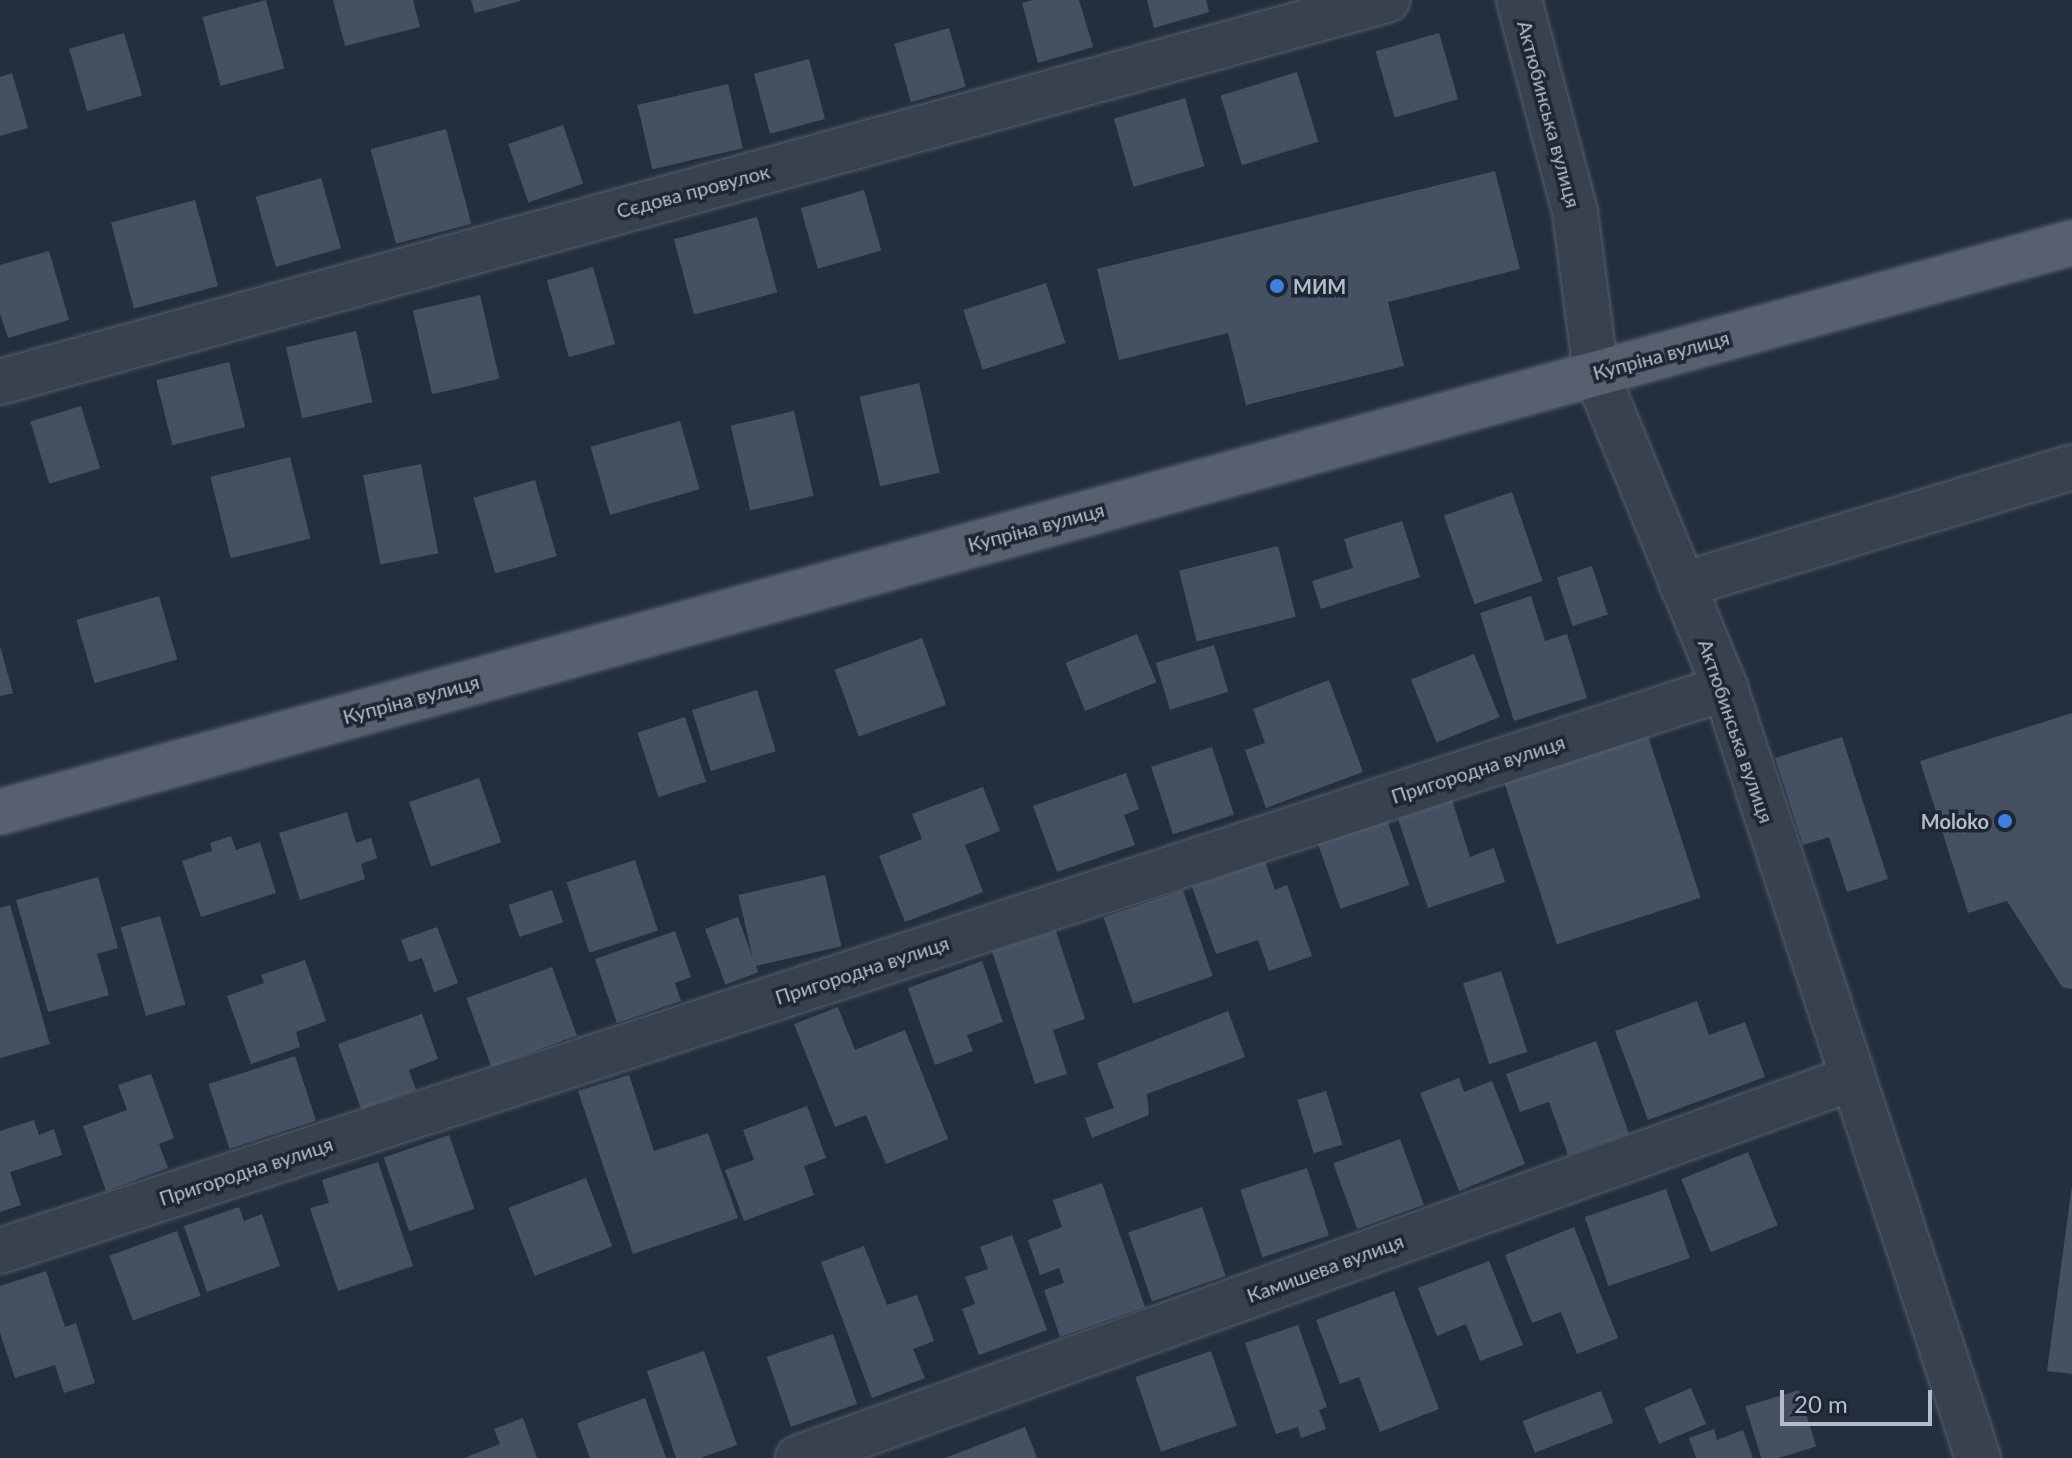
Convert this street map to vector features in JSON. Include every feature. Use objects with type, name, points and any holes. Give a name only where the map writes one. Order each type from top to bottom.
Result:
[{"type":"main road","name":"Купріна вулиця","points":[[0,812],[2072,243]]},
{"type":"street","name":"Сєдова провулок","points":[[0,382],[1387,0]]},
{"type":"street","name":"Актюбинська вулиця","points":[[1519,0],[1575,212],[1596,373],[1725,688],[1978,1458]]},
{"type":"street","points":[[1682,585],[2072,467]]},
{"type":"street","name":"Пригородна вулиця","points":[[0,1251],[1725,688]]},
{"type":"street","name":"Камишева вулиця","points":[[798,1458],[1853,1078]]},
{"type":"building","points":[[266,0],[284,69],[221,86],[202,17]]},
{"type":"building","points":[[333,0],[413,0],[420,27],[345,46]]},
{"type":"building","points":[[471,0],[520,0],[520,1],[475,13]]},
{"type":"building","points":[[1033,0],[1079,0],[1093,47],[1038,63],[1022,3]]},
{"type":"building","points":[[1147,0],[1206,0],[1209,12],[1154,28]]},
{"type":"building","points":[[949,28],[966,87],[911,102],[894,44]]},
{"type":"building","points":[[124,33],[142,95],[87,111],[69,49]]},
{"type":"building","points":[[1439,33],[1458,99],[1395,118],[1376,51]]},
{"type":"building","points":[[809,59],[825,119],[770,134],[754,74]]},
{"type":"building","points":[[1297,72],[1318,142],[1242,165],[1220,95]]},
{"type":"building","points":[[12,73],[28,128],[0,136],[0,77]]},
{"type":"building","points":[[728,84],[743,148],[652,169],[637,105]]},
{"type":"building","points":[[1185,98],[1205,166],[1133,187],[1114,118]]},
{"type":"building","points":[[563,125],[583,184],[528,203],[508,144]]},
{"type":"building","points":[[446,129],[471,224],[396,244],[371,149]]},
{"type":"building","name":"МИМ","points":[[1495,171],[1520,269],[1388,302],[1404,366],[1246,405],[1228,333],[1119,360],[1097,269]]},
{"type":"building","points":[[321,178],[341,248],[276,267],[256,197]]},
{"type":"building","points":[[864,190],[881,251],[818,269],[801,208]]},
{"type":"building","points":[[195,200],[218,286],[134,308],[111,223]]},
{"type":"building","points":[[757,217],[777,292],[694,315],[674,239]]},
{"type":"building","points":[[49,251],[69,320],[8,338],[0,313],[0,265]]},
{"type":"building","points":[[593,267],[615,344],[569,357],[547,280]]},
{"type":"building","points":[[1046,283],[1065,343],[983,370],[963,310]]},
{"type":"building","points":[[480,295],[499,379],[432,394],[413,311]]},
{"type":"building","points":[[356,331],[372,402],[302,418],[286,347]]},
{"type":"building","points":[[229,362],[245,427],[172,445],[156,380]]},
{"type":"building","points":[[919,383],[940,473],[880,486],[860,397]]},
{"type":"building","points":[[81,406],[100,468],[49,484],[30,421]]},
{"type":"building","points":[[794,411],[814,496],[750,510],[731,426]]},
{"type":"building","points":[[680,421],[700,489],[610,515],[591,447]]},
{"type":"building","points":[[290,457],[310,539],[231,558],[210,477]]},
{"type":"building","points":[[421,464],[438,553],[380,565],[363,475]]},
{"type":"building","points":[[535,480],[557,556],[495,574],[473,498]]},
{"type":"building","points":[[1512,492],[1543,581],[1475,604],[1444,515]]},
{"type":"building","points":[[1402,521],[1420,577],[1321,609],[1312,581],[1353,568],[1344,539]]},
{"type":"building","points":[[1278,546],[1296,617],[1197,642],[1179,571]]},
{"type":"building","points":[[1592,566],[1608,615],[1573,626],[1557,577]]},
{"type":"building","points":[[159,596],[177,659],[95,683],[76,620]]},
{"type":"building","points":[[1531,596],[1545,641],[1567,634],[1587,698],[1514,721],[1480,613]]},
{"type":"building","points":[[1137,634],[1156,682],[1085,711],[1066,663]]},
{"type":"building","points":[[922,638],[946,705],[859,737],[835,670]]},
{"type":"building","points":[[1214,645],[1228,692],[1170,710],[1156,663]]},
{"type":"building","points":[[0,646],[13,693],[0,696]]},
{"type":"building","points":[[1474,654],[1499,717],[1436,743],[1411,679]]},
{"type":"building","points":[[1329,680],[1363,772],[1266,808],[1245,750],[1265,743],[1253,709]]},
{"type":"building","points":[[757,690],[776,751],[711,771],[692,710]]},
{"type":"building","name":"Moloko","points":[[2072,713],[2072,989],[2062,987],[2007,901],[1968,913],[1920,761]]},
{"type":"building","points":[[685,717],[706,782],[658,797],[637,732]]},
{"type":"building","points":[[1648,736],[1701,898],[1557,944],[1504,783]]},
{"type":"building","points":[[1842,737],[1888,879],[1847,892],[1829,837],[1803,845],[1775,758]]},
{"type":"building","points":[[1212,747],[1234,815],[1173,834],[1151,767]]},
{"type":"building","points":[[1126,773],[1139,809],[1124,815],[1135,845],[1057,872],[1033,806]]},
{"type":"building","points":[[479,778],[501,842],[431,866],[409,802]]},
{"type":"building","points":[[983,787],[1000,831],[965,845],[983,892],[905,922],[879,856],[922,839],[912,814]]},
{"type":"building","points":[[1452,800],[1470,857],[1494,848],[1505,882],[1428,908],[1398,819]]},
{"type":"building","points":[[347,812],[356,843],[371,838],[377,858],[361,864],[365,879],[300,900],[279,833]]},
{"type":"building","points":[[1386,817],[1409,885],[1340,909],[1317,841]]},
{"type":"building","points":[[231,836],[236,850],[260,842],[276,893],[201,917],[182,861],[212,851],[210,843]]},
{"type":"building","points":[[635,860],[658,930],[589,953],[567,882]]},
{"type":"building","points":[[1265,861],[1275,890],[1287,885],[1312,956],[1269,971],[1258,940],[1216,954],[1192,887]]},
{"type":"building","points":[[825,875],[841,946],[755,966],[738,895]]},
{"type":"building","points":[[98,877],[118,948],[97,954],[109,995],[48,1012],[16,900]]},
{"type":"building","points":[[552,890],[563,922],[520,937],[509,905]]},
{"type":"building","points":[[1183,890],[1213,976],[1133,1003],[1104,917]]},
{"type":"building","points":[[10,905],[50,1044],[0,1058],[0,908]]},
{"type":"building","points":[[160,916],[185,1004],[146,1016],[121,927]]},
{"type":"building","points":[[738,917],[758,972],[725,984],[705,929]]},
{"type":"building","points":[[437,927],[458,983],[434,992],[422,958],[409,962],[401,940]]},
{"type":"building","points":[[675,931],[691,977],[675,983],[681,1001],[617,1023],[595,959]]},
{"type":"building","points":[[1056,931],[1085,1019],[1053,1030],[1067,1074],[1035,1084],[992,951]]},
{"type":"building","points":[[305,960],[326,1021],[296,1032],[300,1047],[251,1064],[227,996],[264,983],[261,975]]},
{"type":"building","points":[[982,961],[1003,1022],[967,1035],[973,1051],[935,1065],[908,988]]},
{"type":"building","points":[[552,967],[577,1036],[491,1067],[466,998]]},
{"type":"building","points":[[1501,971],[1527,1052],[1489,1064],[1463,983]]},
{"type":"building","points":[[1697,1001],[1709,1035],[1745,1022],[1765,1077],[1648,1120],[1615,1031]]},
{"type":"building","points":[[838,1007],[855,1050],[905,1030],[948,1139],[886,1164],[866,1115],[835,1127],[794,1024]]},
{"type":"building","points":[[1228,1011],[1245,1057],[1147,1094],[1149,1115],[1092,1138],[1085,1118],[1114,1108],[1097,1063]]},
{"type":"building","points":[[422,1014],[438,1059],[409,1070],[416,1090],[361,1109],[338,1044]]},
{"type":"building","points":[[1596,1041],[1629,1134],[1568,1155],[1549,1102],[1520,1112],[1506,1074]]},
{"type":"building","points":[[295,1056],[316,1121],[229,1149],[208,1084]]},
{"type":"building","points":[[151,1074],[174,1138],[159,1144],[168,1168],[106,1191],[83,1126],[127,1110],[118,1085]]},
{"type":"building","points":[[629,1075],[654,1151],[708,1133],[738,1218],[633,1254],[578,1091]]},
{"type":"building","points":[[1459,1078],[1464,1092],[1492,1081],[1525,1164],[1459,1191],[1420,1093]]},
{"type":"building","points":[[1326,1091],[1342,1145],[1314,1153],[1297,1100]]},
{"type":"building","points":[[807,1106],[826,1158],[804,1166],[814,1195],[744,1221],[725,1170],[754,1160],[743,1130]]},
{"type":"building","points":[[34,1120],[39,1135],[54,1129],[62,1155],[10,1172],[21,1205],[0,1212],[0,1131]]},
{"type":"building","points":[[449,1135],[474,1209],[409,1231],[384,1157]]},
{"type":"building","points":[[1400,1139],[1424,1205],[1357,1229],[1333,1163]]},
{"type":"building","points":[[1748,1152],[1778,1225],[1711,1252],[1681,1179]]},
{"type":"building","points":[[378,1162],[413,1266],[338,1291],[310,1208],[329,1203],[322,1180]]},
{"type":"building","points":[[1307,1168],[1329,1236],[1262,1257],[1240,1190]]},
{"type":"building","points":[[586,1178],[612,1246],[535,1276],[509,1208]]},
{"type":"building","points":[[1102,1183],[1145,1307],[1060,1337],[1044,1290],[1064,1283],[1059,1268],[1040,1275],[1028,1240],[1062,1227],[1053,1200]]},
{"type":"building","points":[[2072,1185],[2072,1374],[2047,1371]]},
{"type":"building","points":[[1666,1189],[1690,1258],[1608,1286],[1585,1217]]},
{"type":"building","points":[[239,1207],[244,1221],[262,1214],[280,1266],[207,1292],[184,1226]]},
{"type":"building","points":[[1202,1207],[1226,1276],[1152,1301],[1128,1232]]},
{"type":"building","points":[[1574,1227],[1618,1338],[1577,1354],[1561,1312],[1532,1323],[1505,1255]]},
{"type":"building","points":[[177,1231],[201,1296],[133,1320],[109,1256]]},
{"type":"building","points":[[1012,1235],[1047,1330],[979,1355],[962,1309],[975,1304],[965,1277],[988,1269],[980,1247]]},
{"type":"building","points":[[864,1246],[887,1305],[917,1295],[934,1341],[913,1349],[925,1378],[872,1398],[821,1262]]},
{"type":"building","points":[[1489,1261],[1523,1345],[1480,1361],[1466,1324],[1437,1336],[1418,1288]]},
{"type":"building","points":[[46,1271],[65,1327],[76,1323],[95,1383],[64,1393],[55,1365],[15,1378],[0,1333],[0,1286]]},
{"type":"building","points":[[1394,1291],[1439,1409],[1380,1432],[1359,1377],[1340,1384],[1316,1320]]},
{"type":"building","points":[[1298,1325],[1327,1407],[1319,1410],[1326,1429],[1301,1438],[1298,1427],[1276,1434],[1245,1343]]},
{"type":"building","points":[[833,1334],[857,1404],[791,1427],[767,1357]]},
{"type":"building","points":[[704,1351],[737,1445],[700,1458],[676,1458],[647,1371]]},
{"type":"building","points":[[1211,1351],[1237,1426],[1161,1452],[1135,1377]]},
{"type":"building","points":[[1691,1388],[1706,1424],[1659,1444],[1644,1408]]},
{"type":"building","points":[[1799,1390],[1816,1446],[1778,1458],[1761,1458],[1745,1406]]},
{"type":"building","points":[[1601,1391],[1613,1423],[1535,1453],[1523,1421]]},
{"type":"building","points":[[645,1398],[666,1458],[590,1458],[577,1423]]},
{"type":"building","points":[[523,1418],[537,1458],[464,1458],[500,1444],[494,1429]]},
{"type":"building","points":[[1025,1427],[1037,1458],[945,1458]]},
{"type":"building","points":[[1714,1429],[1717,1440],[1743,1430],[1753,1458],[1696,1458],[1689,1438]]},
{"type":"place","name":"МИМ","points":[[1277,286]]},
{"type":"place","name":"Moloko","points":[[2005,821]]}]
